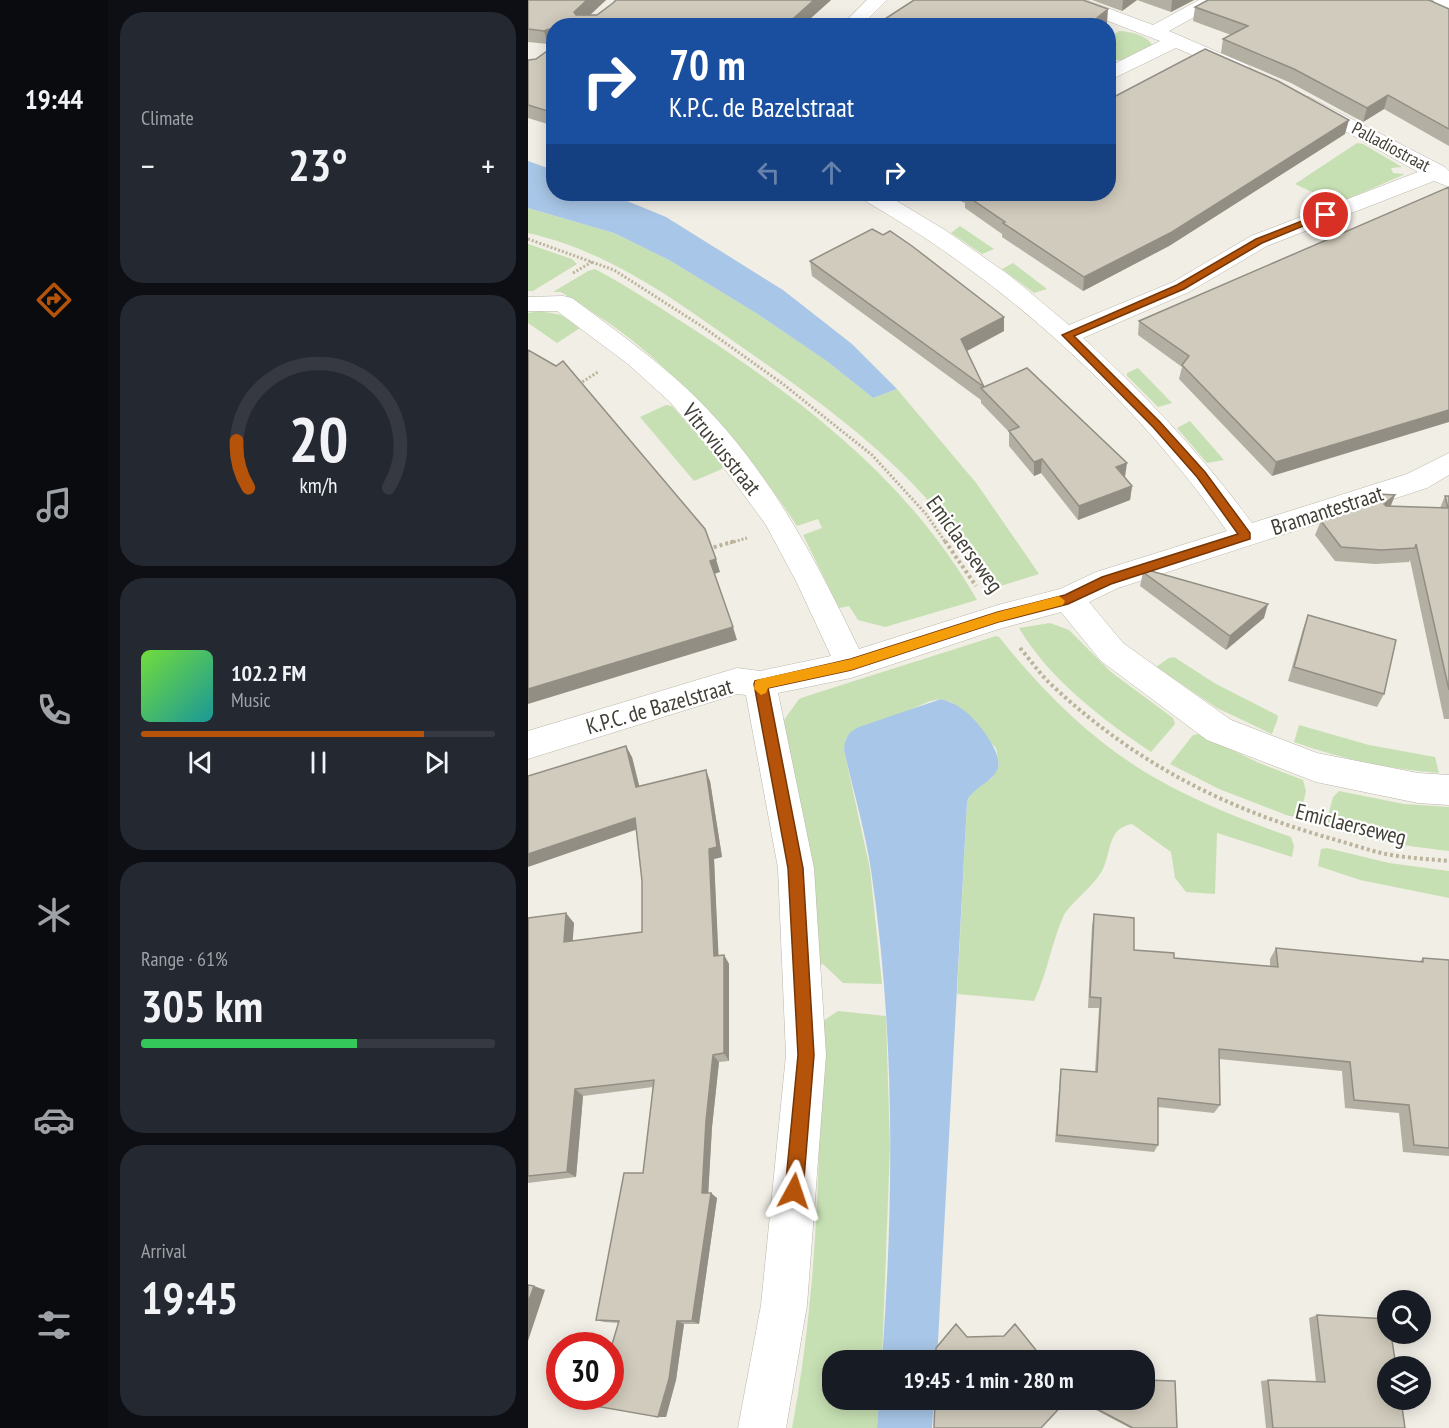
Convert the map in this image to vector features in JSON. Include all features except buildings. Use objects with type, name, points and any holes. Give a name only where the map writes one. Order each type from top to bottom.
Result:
[{"type":"street","points":[[859,18],[878,0]]},
{"type":"street","points":[[1070,0],[1176,41],[1263,80]]},
{"type":"street","points":[[1154,32],[1212,0]]},
{"type":"street","points":[[1442,0],[1449,3]]},
{"type":"street","points":[[1116,71],[1176,41]]},
{"type":"street","name":"Palladiostraat","points":[[1293,95],[1443,176]]},
{"type":"street","points":[[1067,335],[1180,287],[1259,241],[1443,176]]},
{"type":"street","points":[[909,202],[1067,335],[1164,433],[1201,475],[1246,536]]},
{"type":"street","name":"Vitruviusstraat","points":[[528,304],[563,303],[628,351],[680,396],[721,443],[782,528],[812,583],[851,665]]},
{"type":"street","name":"Bramantestraat","points":[[1068,599],[1107,580],[1417,481],[1449,464]]},
{"type":"street","points":[[1068,599],[1112,652],[1219,730],[1316,767],[1418,788],[1449,790]]},
{"type":"street","name":"K.P.C. de Bazelstraat","points":[[528,745],[737,681],[760,684],[851,665],[998,617],[1068,599]]},
{"type":"street","points":[[760,684],[796,868],[806,1055],[784,1305],[762,1428]]},
{"type":"path","name":"Emiclaerseweg","points":[[528,239],[614,270],[703,327],[783,384],[873,455],[926,514],[1010,637],[1054,688],[1140,756],[1191,785],[1243,810],[1386,854],[1449,861]]},
{"type":"path","points":[[574,387],[628,351]]},
{"type":"path","points":[[705,550],[782,528]]},
{"type":"green space","points":[[1119,31],[1138,35],[1147,39],[1152,45],[1124,60],[1116,60],[1116,33]]},
{"type":"green space","points":[[1357,143],[1363,144],[1402,167],[1391,168],[1393,173],[1404,174],[1343,201],[1331,201],[1295,184]]},
{"type":"green space","points":[[528,208],[614,233],[669,260],[756,313],[828,362],[873,398],[897,389],[977,484],[1039,574],[991,589],[925,497],[863,437],[769,366],[643,281],[587,252],[528,233]]},
{"type":"green space","points":[[960,226],[994,249],[982,254],[951,233]]},
{"type":"green space","points":[[528,244],[572,259],[577,264],[533,291],[528,291]]},
{"type":"green space","points":[[1013,263],[1047,289],[1034,293],[1002,269]]},
{"type":"green space","points":[[595,269],[637,293],[744,363],[783,391],[857,452],[922,520],[951,559],[977,600],[885,627],[858,620],[849,606],[839,608],[803,535],[822,528],[818,519],[797,526],[742,451],[680,383],[616,328],[561,292],[553,292]]},
{"type":"green space","points":[[540,311],[561,315],[580,328],[557,343],[528,323],[528,313]]},
{"type":"green space","points":[[1138,368],[1172,403],[1158,407],[1127,376],[1127,373]]},
{"type":"green space","points":[[666,405],[672,406],[724,465],[722,469],[694,481],[640,417]]},
{"type":"green space","points":[[1190,421],[1224,460],[1207,463],[1177,428]]},
{"type":"green space","points":[[1050,623],[1069,630],[1111,672],[1173,718],[1175,724],[1151,752],[1078,697],[1045,664],[1019,628]]},
{"type":"green space","points":[[996,636],[1068,713],[1107,746],[1150,775],[1201,802],[1291,837],[1294,846],[1292,857],[1217,833],[1215,894],[1186,892],[1175,878],[1171,852],[1132,824],[1124,826],[1114,836],[1098,877],[1063,917],[1034,1001],[957,994],[967,802],[973,791],[992,778],[999,765],[996,748],[951,702],[941,699],[930,701],[846,738],[844,750],[870,869],[882,984],[843,983],[823,964],[819,966],[784,720],[799,699]]},
{"type":"green space","points":[[1174,657],[1216,684],[1277,715],[1272,734],[1217,708],[1156,667]]},
{"type":"green space","points":[[1299,725],[1369,745],[1435,757],[1439,773],[1365,762],[1294,742]]},
{"type":"green space","points":[[1199,734],[1259,763],[1303,780],[1306,791],[1300,817],[1289,816],[1219,789],[1170,764],[1193,735]]},
{"type":"green space","points":[[1339,791],[1404,804],[1449,807],[1449,851],[1383,842],[1333,828],[1326,823],[1333,797]]},
{"type":"green space","points":[[1327,848],[1389,863],[1449,871],[1449,898],[1360,880],[1318,866],[1321,849]]},
{"type":"green space","points":[[838,1011],[886,1016],[890,1147],[882,1350],[822,1350],[822,1410],[878,1410],[877,1428],[792,1428],[807,1328],[816,1226],[820,1125],[820,1023]]},
{"type":"water","points":[[528,161],[546,167],[546,201],[627,201],[666,217],[783,290],[852,344],[897,389],[873,398],[828,362],[756,313],[669,260],[614,233],[528,208]]},
{"type":"water","points":[[941,699],[960,707],[980,727],[992,744],[998,761],[995,773],[974,792],[967,802],[938,1350],[883,1350],[889,1238],[888,1053],[885,992],[871,870],[844,750],[848,736],[859,727]]},
{"type":"water","points":[[878,1410],[933,1410],[932,1428],[877,1428]]},
{"type":"slow traffic","points":[[761,689],[760,684],[851,665],[998,617],[1059,601]]},
{"type":"route","points":[[794,1191],[806,1055],[796,868],[760,684],[851,665],[998,617],[1068,599],[1107,580],[1246,536],[1201,475],[1156,425],[1067,335],[1180,287],[1259,241],[1326,215]]}]
